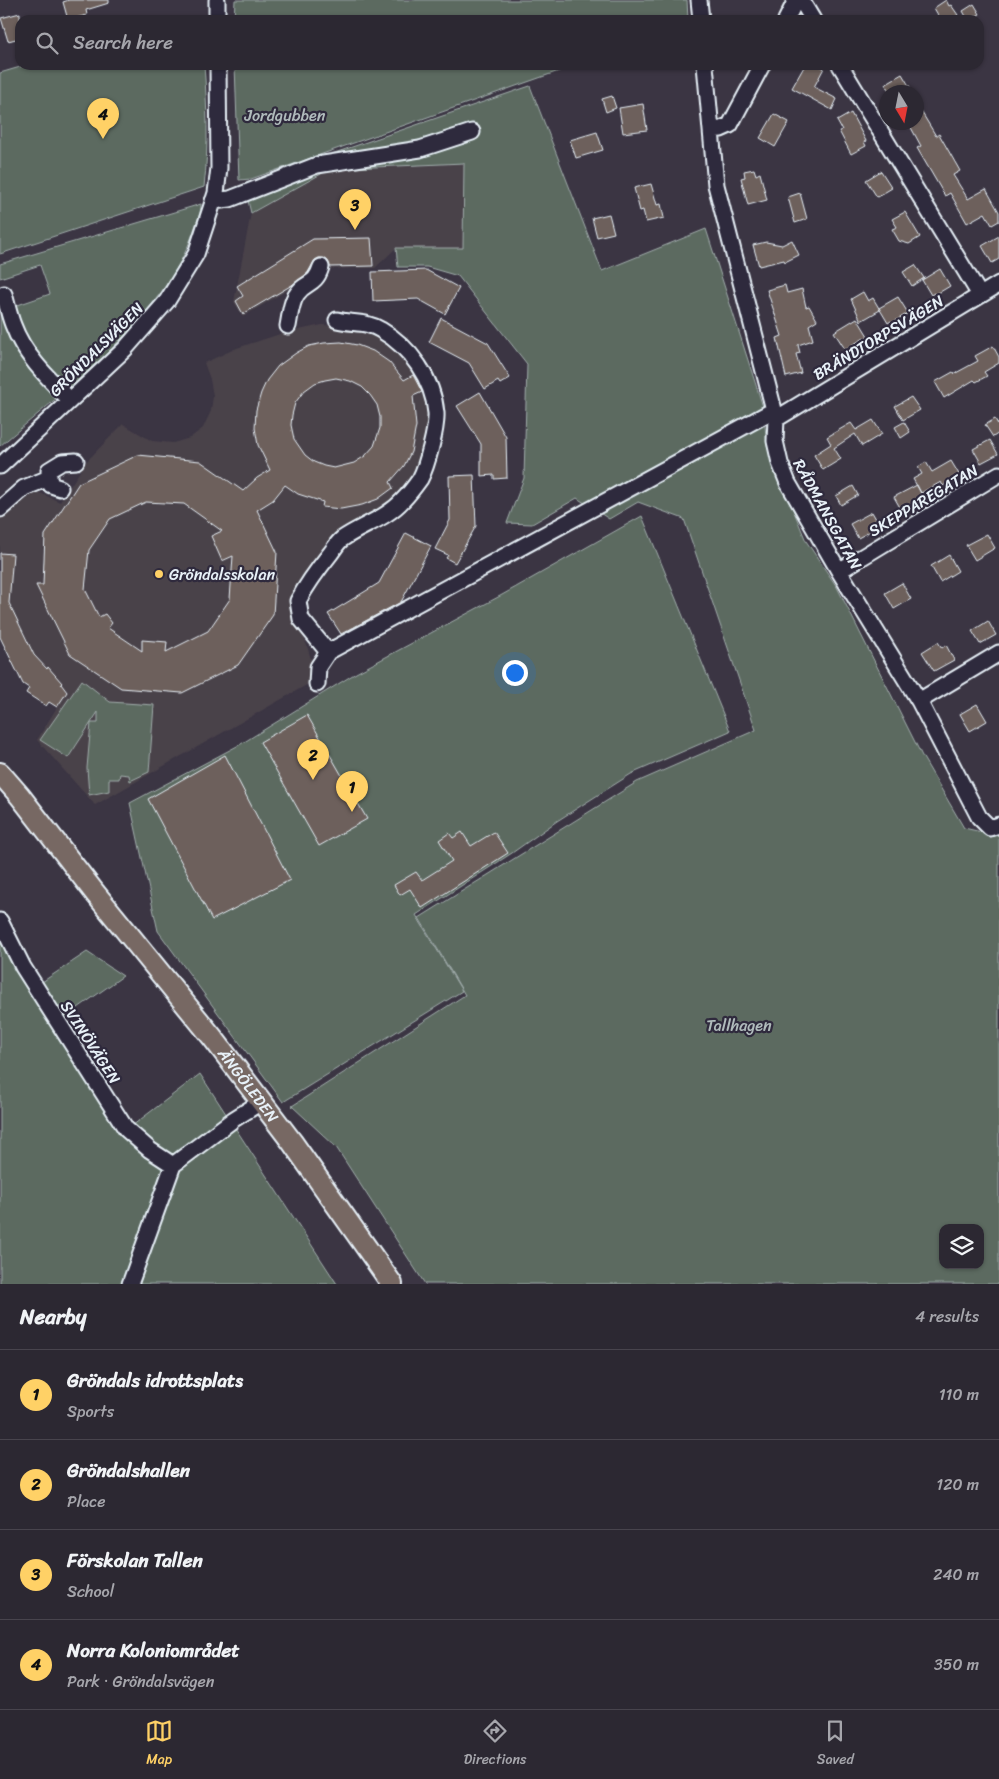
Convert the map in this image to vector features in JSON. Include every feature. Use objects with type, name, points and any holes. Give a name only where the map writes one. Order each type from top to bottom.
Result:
[{"type":"main road","name":"ÄNGÖLEDEN","points":[[0,773],[213,1038],[292,1142],[392,1284]]},
{"type":"main road","name":"ÄNGÖLEDEN","points":[[0,790],[95,892]]},
{"type":"street","points":[[217,0],[217,15]]},
{"type":"street","points":[[699,0],[700,15]]},
{"type":"street","points":[[788,15],[796,0]]},
{"type":"street","points":[[801,0],[810,15]]},
{"type":"street","name":"GRÖNDALSVÄGEN","points":[[0,466],[125,349],[167,301],[196,254],[213,200],[219,168],[218,70]]},
{"type":"street","name":"RÅDMANSGATAN","points":[[706,70],[716,185],[775,415],[775,441],[782,470],[839,571],[918,701],[979,817],[995,826]]},
{"type":"street","points":[[711,130],[730,126],[759,70]]},
{"type":"street","points":[[843,70],[980,295]]},
{"type":"street","points":[[213,200],[230,199],[318,165],[420,149],[472,132]]},
{"type":"street","points":[[288,326],[290,312],[297,293],[318,278],[321,267]]},
{"type":"street","name":"BRÄNDTORPSVÄGEN","points":[[328,652],[775,415],[999,284]]},
{"type":"street","points":[[4,294],[13,325],[24,347],[42,371],[70,400]]},
{"type":"street","points":[[316,684],[318,666],[328,652],[301,619],[298,601],[311,578],[341,540],[377,521],[402,501],[420,479],[431,449],[436,414],[426,378],[412,355],[396,340],[380,329],[363,322],[337,320]]},
{"type":"street","points":[[0,509],[24,488],[54,483],[49,470],[62,462],[76,461]]},
{"type":"street","name":"SKEPPAREGATAN","points":[[839,571],[999,474]]},
{"type":"street","points":[[918,701],[999,653]]},
{"type":"street","name":"SVINÖVÄGEN","points":[[0,921],[27,974],[126,1129],[150,1150],[173,1165]]},
{"type":"street","points":[[130,1284],[173,1165],[234,1118],[261,1102]]},
{"type":"shaded area","points":[[464,163],[463,248],[396,248],[375,268],[322,269],[243,317],[234,302],[251,213],[330,169]]},
{"type":"shaded area","points":[[322,325],[371,330],[396,345],[421,375],[431,411],[426,454],[402,497],[353,528],[293,600],[317,679],[95,805],[37,740],[67,691],[48,668],[32,655],[30,646],[9,603],[0,553],[0,517],[31,489],[60,502],[86,462],[123,424],[152,441],[173,443],[190,438],[203,428],[211,411],[213,396],[210,379],[204,363],[237,348],[280,334]]},
{"type":"green space","points":[[235,0],[687,0],[688,15],[234,15]]},
{"type":"green space","points":[[15,69],[204,70],[207,156],[204,187],[0,254],[0,73]]},
{"type":"green space","name":"Jordgubben","points":[[235,70],[562,70],[251,179],[239,180]]},
{"type":"green space","name":"Tallhagen","points":[[530,86],[602,271],[706,229],[763,407],[767,446],[806,541],[837,587],[922,756],[964,828],[999,836],[999,1284],[425,1284],[336,1147],[292,1106],[465,995],[419,918],[637,782],[756,730],[684,519],[638,502],[609,519],[577,498],[532,524],[507,523],[524,478],[527,364],[458,276],[427,267],[398,267],[396,248],[463,248],[464,163],[330,169],[251,213],[244,184]]},
{"type":"green space","points":[[201,204],[198,220],[180,262],[161,292],[138,321],[83,375],[0,446],[0,311],[50,294],[40,265],[0,278],[0,264]]},
{"type":"green space","points":[[642,516],[730,731],[631,774],[416,915],[462,991],[283,1102],[158,931],[130,803],[241,744],[356,673],[502,595]]},
{"type":"green space","points":[[82,680],[110,702],[154,705],[149,772],[130,781],[129,775],[120,774],[119,779],[109,779],[109,791],[89,795],[87,768],[91,723],[98,723],[98,712],[68,758],[40,740]]},
{"type":"green space","points":[[0,937],[30,990],[87,952],[123,976],[61,1020],[128,1129],[200,1074],[337,1284],[0,1284]]},
{"type":"building","points":[[69,0],[109,0],[109,3],[86,10],[87,15],[67,15],[63,2]]},
{"type":"building","points":[[946,0],[958,15],[938,15],[934,8]]},
{"type":"building","points":[[974,4],[980,14],[965,15],[963,11]]},
{"type":"building","points":[[20,13],[20,15],[15,15],[15,39],[8,41],[1,18]]},
{"type":"building","points":[[802,70],[823,70],[814,87],[837,99],[832,110],[792,88]]},
{"type":"building","points":[[902,74],[909,85],[886,85]]},
{"type":"building","points":[[612,96],[616,108],[606,112],[602,99]]},
{"type":"building","points":[[643,104],[647,130],[623,133],[619,108]]},
{"type":"building","points":[[851,113],[866,141],[864,142],[866,146],[851,154],[839,131],[842,130],[837,121]]},
{"type":"building","points":[[774,114],[789,122],[775,147],[760,138]]},
{"type":"building","points":[[924,116],[936,136],[939,134],[960,171],[953,175],[968,199],[986,189],[999,212],[999,221],[992,225],[985,213],[967,223],[950,193],[945,196],[917,148],[921,146],[912,130],[924,130]]},
{"type":"building","points":[[597,132],[603,150],[576,158],[570,140]]},
{"type":"building","points":[[754,169],[756,175],[760,173],[767,200],[748,205],[741,178],[745,177],[744,171]]},
{"type":"building","points":[[881,171],[892,188],[877,197],[866,180]]},
{"type":"building","points":[[651,184],[657,205],[661,204],[664,218],[646,222],[643,210],[640,211],[634,188]]},
{"type":"building","points":[[800,193],[807,219],[795,223],[788,197]]},
{"type":"building","points":[[905,212],[920,237],[909,244],[899,241],[892,229],[897,227],[892,219]]},
{"type":"building","points":[[609,214],[614,233],[597,237],[592,218]]},
{"type":"building","points":[[999,236],[999,259],[992,263],[982,246]]},
{"type":"building","points":[[371,238],[373,266],[330,267],[328,261],[324,258],[319,258],[315,260],[307,274],[243,314],[236,301],[243,296],[237,286],[313,239]]},
{"type":"building","points":[[792,240],[799,255],[785,262],[784,260],[759,266],[753,245],[766,242],[782,245]]},
{"type":"building","points":[[915,265],[924,278],[912,286],[903,272]]},
{"type":"building","points":[[940,269],[950,286],[935,295],[934,293],[931,295],[922,280]]},
{"type":"building","points":[[426,270],[459,288],[445,314],[418,299],[373,301],[372,272]]},
{"type":"building","points":[[785,285],[787,293],[802,289],[806,307],[809,306],[817,320],[809,325],[813,340],[798,345],[800,353],[796,354],[801,373],[786,377],[777,338],[782,336],[767,290]]},
{"type":"building","points":[[863,292],[868,301],[873,298],[880,310],[861,321],[851,299]]},
{"type":"building","points":[[898,297],[908,313],[892,323],[891,321],[888,323],[879,308]]},
{"type":"building","points":[[441,318],[488,343],[510,378],[500,384],[498,381],[485,389],[469,363],[429,342]]},
{"type":"building","points":[[857,318],[868,336],[845,349],[834,332]]},
{"type":"building","points":[[341,342],[373,351],[389,362],[404,380],[413,375],[422,392],[413,396],[416,426],[411,452],[404,466],[390,482],[393,488],[378,499],[362,505],[341,509],[322,507],[323,502],[298,494],[285,485],[273,500],[257,510],[277,552],[273,615],[238,665],[182,693],[121,688],[70,654],[36,585],[43,585],[45,535],[79,483],[138,455],[200,461],[243,491],[257,478],[270,470],[258,445],[255,428],[256,410],[267,380],[278,366],[296,353],[309,346]],"holes":[[[336,378],[350,381],[362,387],[370,395],[377,405],[380,428],[374,446],[365,456],[354,463],[334,468],[314,462],[305,455],[294,439],[291,425],[295,403],[304,391],[315,383]],[[146,502],[184,504],[222,531],[211,536],[222,561],[233,556],[230,599],[208,631],[166,652],[167,642],[142,640],[142,651],[108,628],[112,623],[105,614],[99,617],[85,589],[89,550],[110,519]]]},
{"type":"building","points":[[993,346],[999,357],[999,363],[984,372],[987,376],[976,382],[974,380],[944,398],[935,382],[978,361],[975,356]]},
{"type":"building","points":[[480,392],[506,437],[507,478],[494,479],[494,475],[481,476],[481,444],[457,406]]},
{"type":"building","points":[[911,397],[920,410],[903,420],[895,406]]},
{"type":"building","points":[[995,419],[999,426],[999,433],[993,437],[985,425]]},
{"type":"building","points":[[873,420],[882,434],[862,446],[855,434],[834,448],[841,459],[823,470],[814,455],[831,444],[827,437],[851,423],[856,430]]},
{"type":"building","points":[[904,422],[910,432],[901,438],[895,427]]},
{"type":"building","points":[[990,440],[998,454],[981,463],[973,449]]},
{"type":"building","points":[[951,461],[960,476],[943,486],[941,482],[921,493],[913,479],[922,474],[918,467],[926,462],[932,472]]},
{"type":"building","points":[[474,475],[476,526],[455,563],[446,558],[448,555],[435,549],[450,520],[449,476]]},
{"type":"building","points":[[917,485],[924,499],[902,511],[894,497]]},
{"type":"building","points":[[853,486],[858,495],[841,505],[836,496]]},
{"type":"building","points":[[872,512],[880,526],[858,538],[850,524]]},
{"type":"building","points":[[406,533],[431,546],[401,602],[341,634],[328,614],[379,583]]},
{"type":"building","points":[[987,534],[995,548],[975,560],[966,545]]},
{"type":"building","points":[[0,553],[13,554],[9,603],[34,655],[47,669],[48,667],[67,692],[57,707],[49,702],[46,706],[26,693],[29,688],[23,684],[0,637]]},
{"type":"building","points":[[949,555],[958,571],[940,582],[931,566]]},
{"type":"building","points":[[902,583],[911,599],[894,609],[885,593]]},
{"type":"building","points":[[988,621],[996,635],[980,644],[972,631]]},
{"type":"building","points":[[938,642],[942,648],[946,645],[954,660],[934,671],[922,652]]},
{"type":"building","points":[[977,704],[987,721],[970,731],[960,714]]},
{"type":"building","points":[[307,715],[367,819],[319,846],[260,742]]},
{"type":"building","points":[[225,755],[290,880],[212,920],[148,799]]},
{"type":"building","points":[[462,832],[471,846],[494,832],[508,853],[422,908],[410,889],[400,895],[394,885],[416,872],[422,880],[452,861],[439,840],[449,833],[453,838]]},
{"type":"place","name":"Norra Koloniområdet","points":[[103,139]]},
{"type":"place","name":"Förskolan Tallen","points":[[355,230]]},
{"type":"place","name":"Gröndalsskolan","points":[[159,574]]},
{"type":"place","name":"Gröndalshallen","points":[[313,780]]},
{"type":"place","name":"Gröndals idrottsplats","points":[[352,812]]}]
